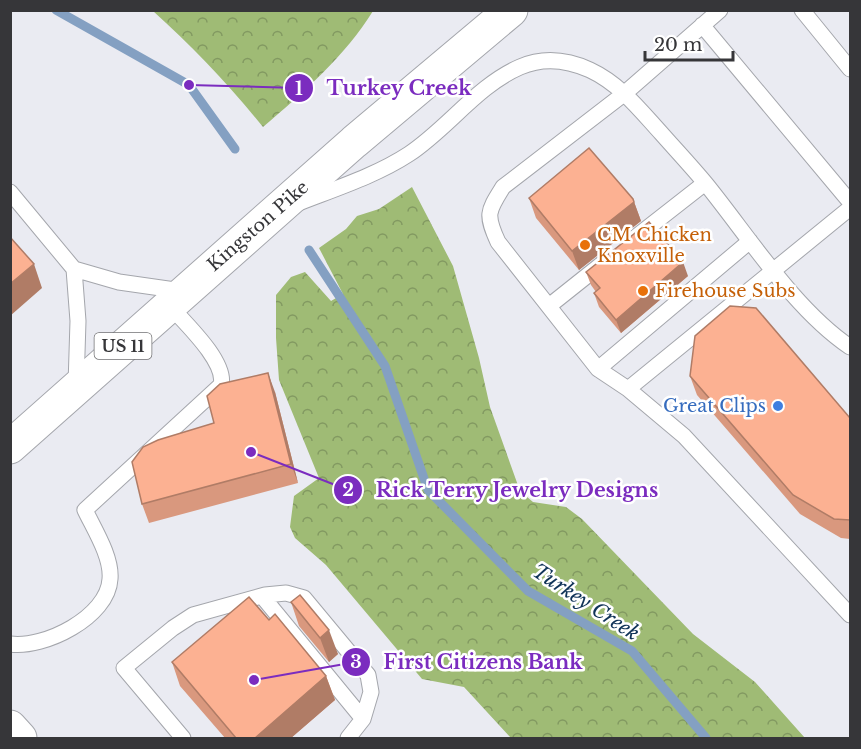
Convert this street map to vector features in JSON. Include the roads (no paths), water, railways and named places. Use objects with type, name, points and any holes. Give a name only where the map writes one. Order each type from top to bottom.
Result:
[{"type":"main road","name":"Kingston Pike","points":[[10,447],[354,142],[511,10]]},
{"type":"main road","points":[[10,727],[20,738]]},
{"type":"lane","points":[[720,10],[625,93],[503,186],[489,208],[490,226],[498,242],[598,369],[628,389],[684,436],[850,615]]},
{"type":"lane","points":[[802,10],[850,69]]},
{"type":"lane","points":[[702,25],[850,202]]},
{"type":"lane","points":[[272,214],[359,179],[410,154],[477,96],[521,66],[553,60],[576,65],[592,71],[625,93],[705,183],[774,272],[814,315],[850,347]]},
{"type":"lane","points":[[549,306],[705,183]]},
{"type":"lane","points":[[10,192],[74,269],[177,298],[223,377],[221,385],[85,510],[106,554],[110,579],[103,603],[71,630],[23,646],[10,644]]},
{"type":"lane","points":[[628,389],[850,208]]},
{"type":"lane","points":[[598,369],[750,241]]},
{"type":"lane","points":[[74,269],[78,321],[76,388]]},
{"type":"lane","points":[[183,738],[124,668],[172,628],[193,615],[262,596],[286,593],[304,598],[368,675],[370,692],[363,718],[348,738]]},
{"type":"lane","points":[[262,596],[363,718]]},
{"type":"waterway","name":"Turkey Creek","points":[[56,10],[189,85],[235,149]]},
{"type":"waterway","name":"Turkey Creek","points":[[309,250],[385,366],[428,490],[528,591],[632,651],[706,738]]},
{"type":"place","name":"Turkey Creek","points":[[189,85]]},
{"type":"place","name":"CM Chicken Knoxville","points":[[585,245]]},
{"type":"place","name":"Firehouse Subs","points":[[643,291]]},
{"type":"place","name":"Great Clips","points":[[778,406]]},
{"type":"place","name":"Rick Terry Jewelry Designs","points":[[251,452]]},
{"type":"place","name":"First Citizens Bank","points":[[254,680]]}]
